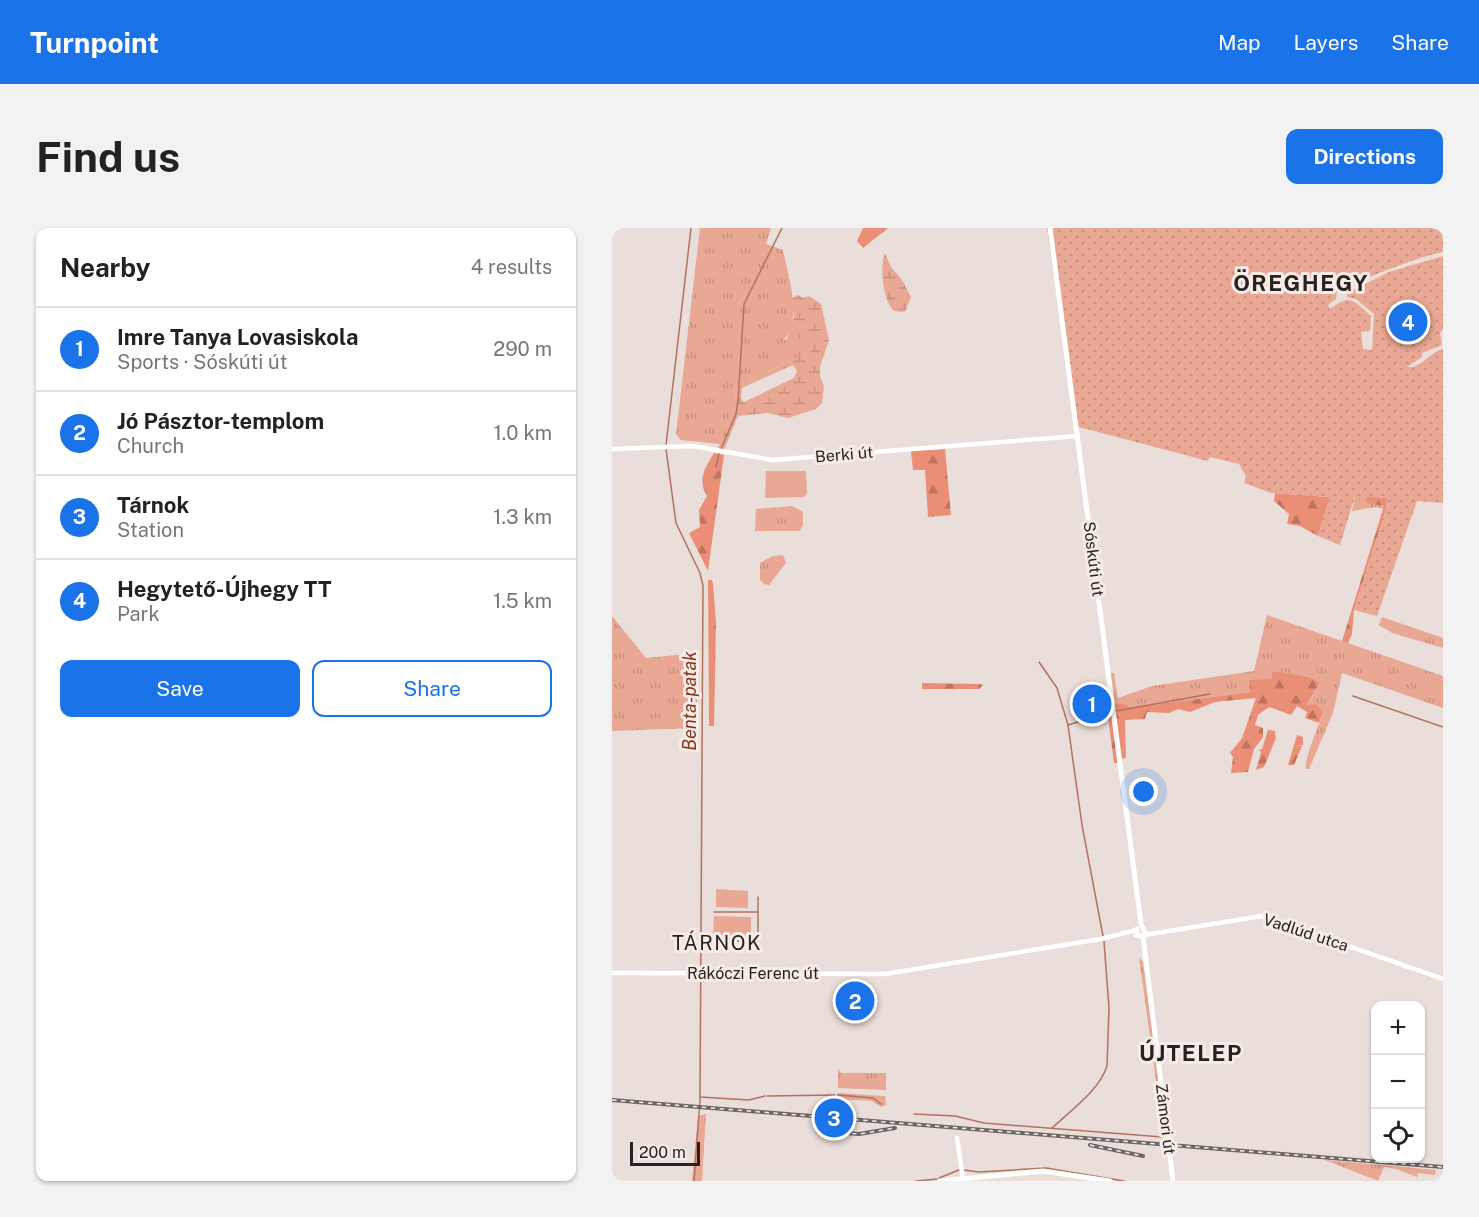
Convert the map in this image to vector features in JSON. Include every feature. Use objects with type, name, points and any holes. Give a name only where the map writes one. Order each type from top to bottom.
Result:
[{"type":"main road","name":"Sóskúti út","points":[[1050,228],[1137,891],[1140,933]]},
{"type":"main road","name":"Zámori út","points":[[1140,933],[1172,1179]]},
{"type":"main road","points":[[940,1181],[1043,1171],[1110,1181]]},
{"type":"street","name":"Berki út","points":[[612,449],[701,447],[772,460],[1078,436]]},
{"type":"street","name":"Vadlúd utca","points":[[1103,938],[1262,916],[1443,979]]},
{"type":"street","name":"Rákóczi Ferenc út","points":[[612,973],[885,974],[1103,938]]},
{"type":"street","points":[[957,1138],[963,1178]]},
{"type":"green space","points":[[700,228],[771,228],[766,244],[783,250],[791,284],[793,320],[784,340],[799,338],[813,342],[811,351],[742,384],[738,382],[734,387],[736,401],[720,444],[681,440],[676,434]]},
{"type":"green space","points":[[863,228],[888,228],[863,248],[857,241]]},
{"type":"green space","points":[[1047,228],[1443,228],[1443,252],[1337,288],[1336,299],[1328,305],[1330,309],[1343,301],[1352,301],[1371,316],[1370,331],[1361,332],[1363,349],[1372,350],[1374,314],[1356,299],[1347,297],[1347,293],[1389,272],[1443,256],[1443,329],[1440,333],[1442,345],[1422,353],[1422,357],[1407,367],[1421,363],[1443,349],[1443,503],[1417,501],[1377,616],[1354,610],[1386,509],[1387,498],[1355,496],[1340,545],[1318,536],[1330,497],[1271,493],[1244,483],[1246,476],[1239,464],[1210,457],[1208,461],[1075,426]]},
{"type":"green space","points":[[885,253],[891,267],[902,280],[911,297],[905,312],[894,311],[887,300],[882,274]]},
{"type":"green space","points":[[798,295],[803,298],[809,296],[821,304],[829,340],[820,367],[820,376],[824,386],[822,403],[816,409],[788,418],[767,413],[738,416],[724,450],[718,448],[736,401],[734,387],[738,382],[742,384],[811,351],[812,342],[799,338],[785,344],[794,316],[792,298]],"holes":[[[793,365],[797,371],[794,378],[744,402],[741,399],[742,388]]]},
{"type":"green space","points":[[945,449],[951,515],[928,517],[925,470],[913,470],[911,451]]},
{"type":"green space","points":[[714,453],[724,455],[708,571],[689,533],[700,527],[699,510],[707,496],[702,479]]},
{"type":"green space","points":[[766,471],[806,471],[807,493],[804,497],[765,498]]},
{"type":"green space","points":[[1275,493],[1330,497],[1318,536],[1300,526],[1287,524],[1289,514],[1274,501]]},
{"type":"green space","points":[[1355,496],[1367,496],[1367,503],[1384,506],[1383,509],[1377,507],[1352,511]]},
{"type":"green space","points":[[1367,496],[1387,498],[1386,509],[1354,610],[1352,634],[1348,643],[1342,641],[1384,506],[1366,503]]},
{"type":"green space","points":[[792,506],[803,512],[803,525],[800,531],[755,531],[756,509]]},
{"type":"green space","points":[[783,555],[786,563],[769,585],[764,584],[760,580],[760,563],[773,556]]},
{"type":"green space","points":[[708,580],[712,580],[713,584],[716,622],[714,726],[709,726]]},
{"type":"green space","points":[[1267,615],[1443,676],[1443,708],[1342,673],[1333,713],[1309,769],[1306,769],[1309,752],[1323,714],[1307,706],[1320,682],[1309,677],[1277,671],[1273,679],[1250,692],[1130,708],[1114,704],[1110,673],[1114,673],[1118,698],[1152,686],[1254,671]]},
{"type":"green space","points":[[612,616],[646,658],[696,653],[698,728],[612,731]]},
{"type":"green space","points":[[1382,617],[1443,638],[1443,648],[1392,633],[1379,625]]},
{"type":"green space","points":[[1277,671],[1309,677],[1320,682],[1307,705],[1316,704],[1323,713],[1319,723],[1305,718],[1307,712],[1297,706],[1291,715],[1269,707],[1258,715],[1255,725],[1263,728],[1263,737],[1254,749],[1248,772],[1231,773],[1233,757],[1230,753],[1242,738],[1256,698],[1215,702],[1190,712],[1178,709],[1169,713],[1147,712],[1145,719],[1125,720],[1126,758],[1118,759],[1118,763],[1114,763],[1107,710],[1115,708],[1114,704],[1125,704],[1130,708],[1250,692],[1249,680],[1272,679],[1272,673]]},
{"type":"green space","points":[[922,683],[983,685],[979,689],[922,689]]},
{"type":"green space","points":[[1083,694],[1105,694],[1106,709],[1079,718],[1078,698]]},
{"type":"green space","points":[[1268,730],[1275,731],[1276,738],[1264,767],[1256,770],[1261,752],[1259,750],[1262,749]]},
{"type":"green space","points":[[1297,735],[1303,737],[1303,745],[1296,746],[1302,746],[1294,765],[1288,765]]},
{"type":"green space","points":[[716,889],[748,891],[748,908],[716,907]]},
{"type":"green space","points":[[714,916],[751,917],[751,938],[713,936]]},
{"type":"green space","points":[[1139,957],[1143,962],[1159,1081],[1156,1081]]},
{"type":"green space","points":[[838,1069],[841,1073],[886,1073],[886,1090],[838,1088]]},
{"type":"green space","points":[[838,1093],[885,1096],[886,1105],[881,1107],[872,1101],[838,1099]]},
{"type":"green space","points":[[706,1114],[702,1181],[692,1181],[698,1116]]},
{"type":"green space","points":[[1325,1160],[1436,1170],[1435,1175],[1418,1173],[1417,1177],[1384,1167],[1378,1181]]},
{"type":"waterway","name":"Benta-patak","points":[[666,445],[691,228]]},
{"type":"waterway","points":[[721,449],[736,414],[744,304],[782,228]]},
{"type":"waterway","name":"Benta-patak","points":[[666,449],[676,523],[700,573],[703,586],[700,1100],[694,1181]]},
{"type":"waterway","points":[[716,467],[719,454]]},
{"type":"waterway","points":[[1039,662],[1057,688],[1068,725],[1082,825],[1103,936]]},
{"type":"waterway","points":[[1116,711],[1210,694]]},
{"type":"waterway","points":[[1353,696],[1443,727]]},
{"type":"waterway","points":[[1068,725],[1112,712]]},
{"type":"waterway","points":[[758,897],[758,908]]},
{"type":"waterway","points":[[712,941],[758,941],[758,909]]},
{"type":"waterway","points":[[714,912],[758,912]]},
{"type":"waterway","points":[[1052,1128],[1091,1092],[1107,1066],[1109,1008],[1104,941]]},
{"type":"waterway","points":[[767,1096],[835,1095]]},
{"type":"waterway","points":[[838,1095],[873,1098],[881,1104]]},
{"type":"waterway","points":[[700,1097],[749,1100],[765,1096]]},
{"type":"waterway","points":[[914,1114],[955,1116],[984,1123],[1162,1137]]},
{"type":"waterway","points":[[964,1170],[979,1172],[1046,1168],[1124,1181]]},
{"type":"waterway","points":[[939,1178],[959,1170]]},
{"type":"waterway","points":[[916,1181],[937,1179]]},
{"type":"railway","points":[[612,1100],[1443,1167]]},
{"type":"railway","points":[[834,1132],[859,1134],[895,1128]]},
{"type":"railway","points":[[1090,1145],[1143,1156]]},
{"type":"place","name":"Hegytető-Újhegy TT","points":[[1408,322]]},
{"type":"place","name":"Imre Tanya Lovasiskola","points":[[1092,704]]},
{"type":"place","name":"Jó Pásztor-templom","points":[[855,1001]]},
{"type":"place","name":"Tárnok","points":[[834,1118]]},
{"type":"district","name":"ÖREGHEGY","points":[[1301,283]]},
{"type":"district","name":"TÁRNOK","points":[[717,943]]},
{"type":"district","name":"ÚJTELEP","points":[[1191,1053]]}]
